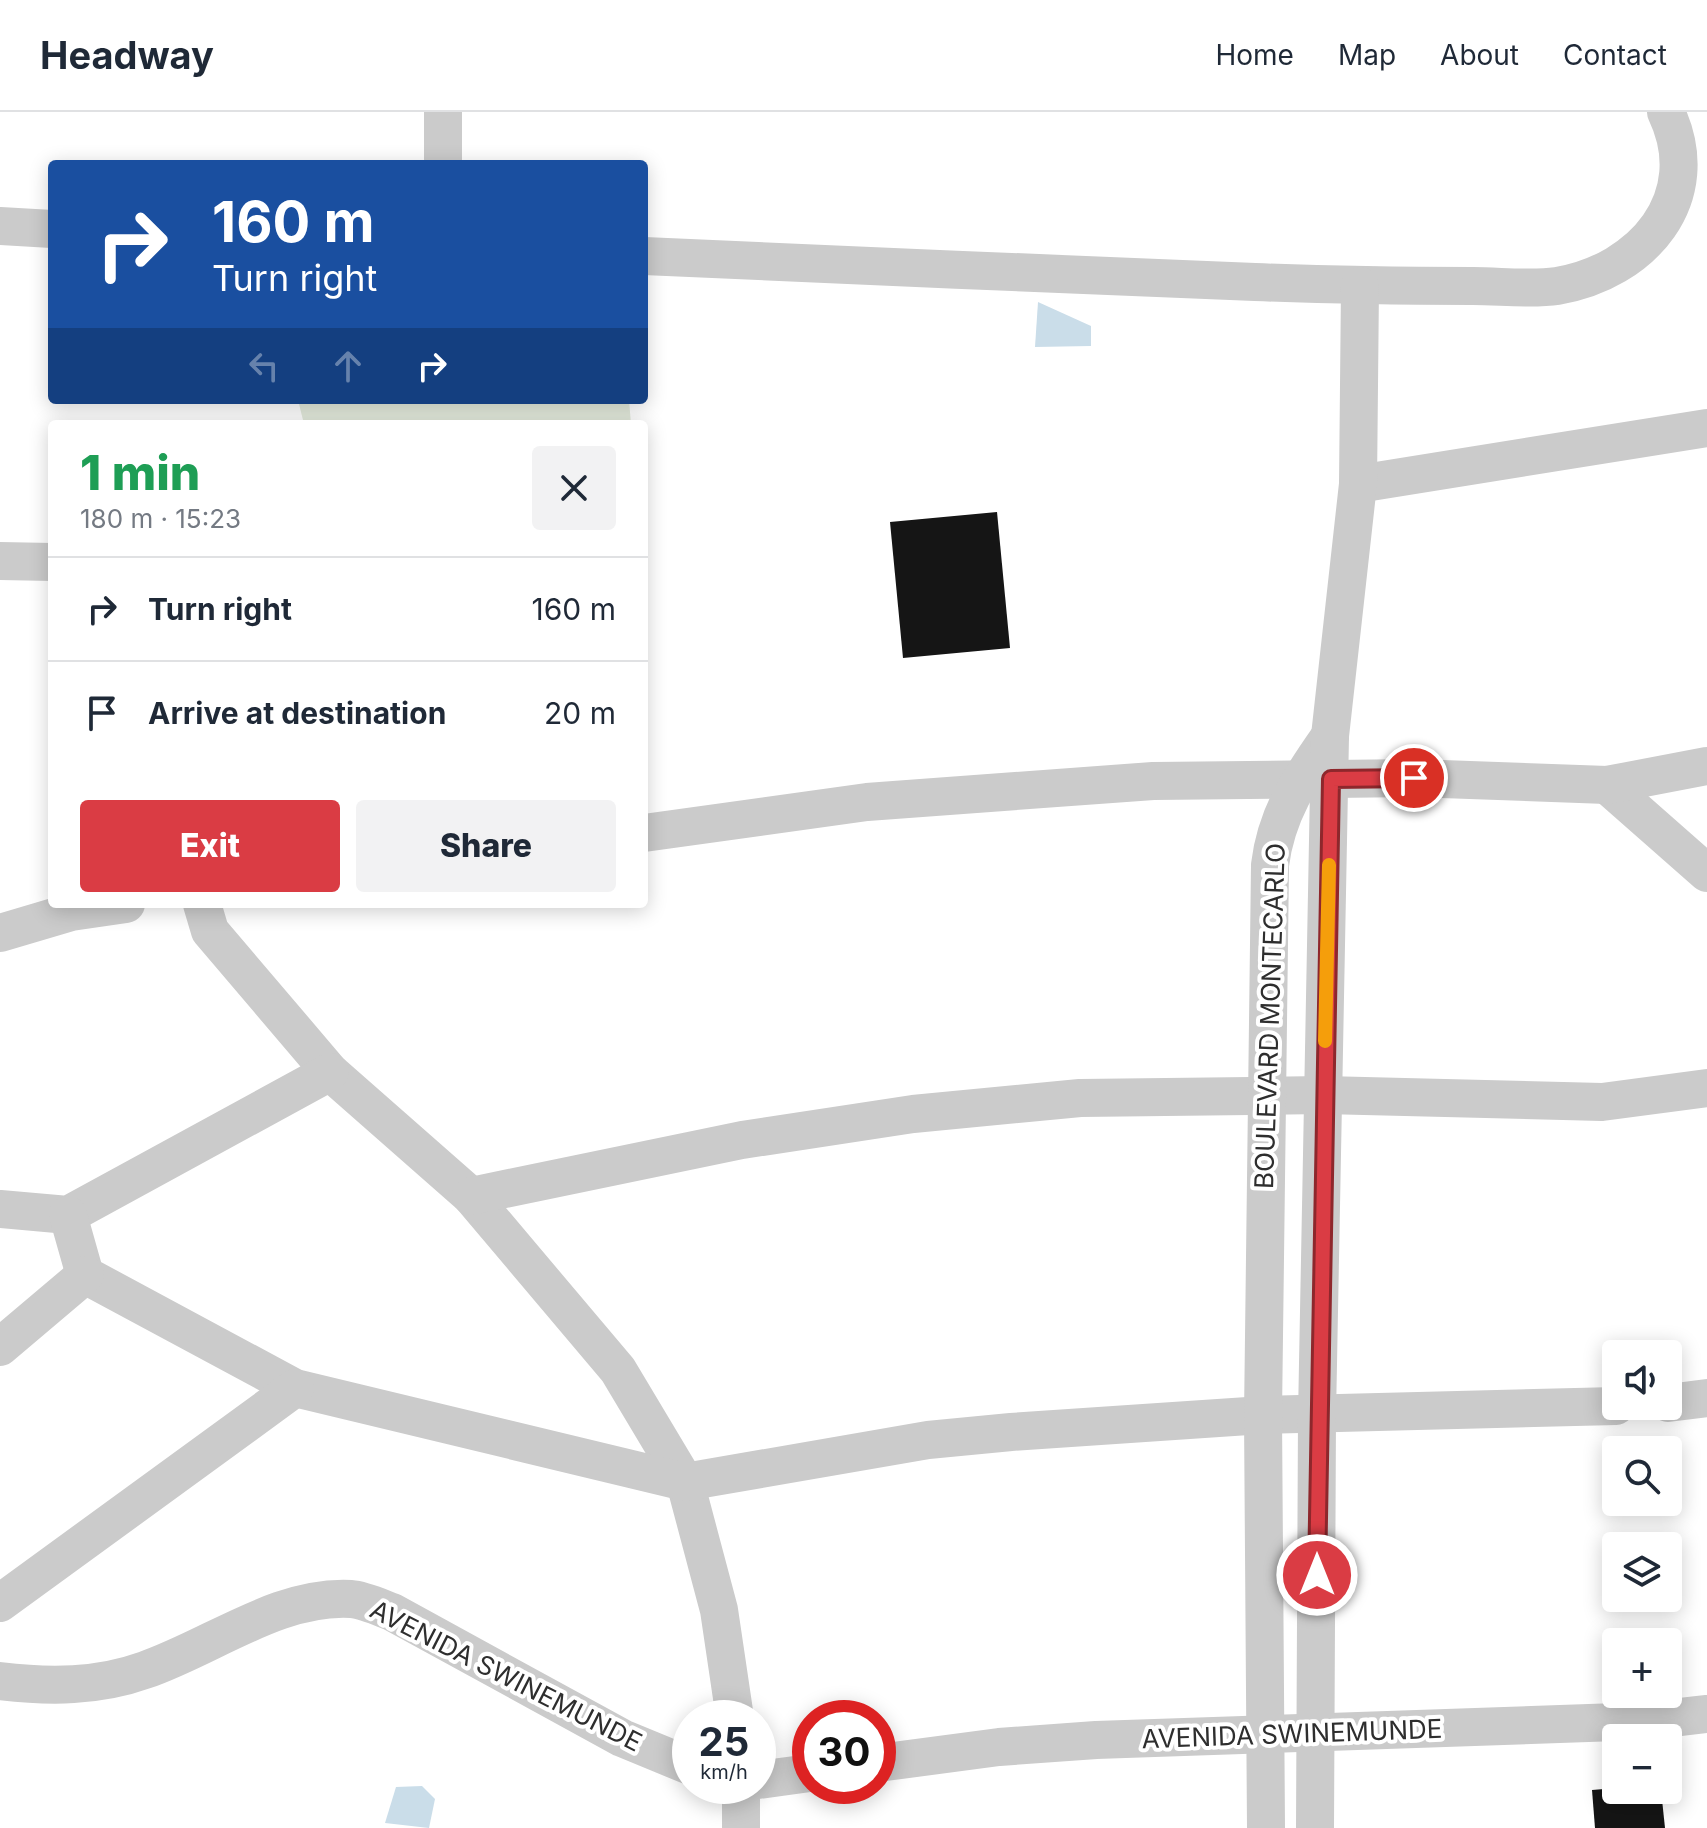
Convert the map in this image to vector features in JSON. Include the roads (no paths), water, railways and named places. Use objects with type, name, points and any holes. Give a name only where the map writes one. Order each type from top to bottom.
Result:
[{"type":"street","points":[[443,112],[443,160]]},
{"type":"street","points":[[648,256],[1360,286],[1557,286],[1608,271],[1649,248],[1683,214],[1701,168],[1684,133],[1666,112]]},
{"type":"street","points":[[0,226],[48,229]]},
{"type":"street","name":"BOULEVARD MONTECARLO","points":[[1266,1828],[1263,1415],[1270,865],[1274,832],[1315,779],[1330,736],[1358,484],[1360,286]]},
{"type":"street","points":[[1358,484],[1707,428]]},
{"type":"street","points":[[0,561],[48,562]]},
{"type":"street","points":[[648,832],[867,802],[1153,781],[1315,779],[1607,785],[1707,766]]},
{"type":"street","name":"BOULEVARD MONTECARLO","points":[[1315,779],[1324,1095],[1317,1416],[1315,1828]]},
{"type":"street","points":[[1607,785],[1707,873]]},
{"type":"street","points":[[0,933],[71,912],[98,908]]},
{"type":"street","points":[[203,908],[210,931],[330,1072],[471,1196],[618,1370],[685,1482],[719,1610],[732,1700]]},
{"type":"street","points":[[0,1209],[68,1215],[330,1072]]},
{"type":"street","points":[[471,1196],[742,1140],[913,1114],[1080,1098],[1324,1095],[1602,1102],[1707,1088]]},
{"type":"street","points":[[68,1215],[85,1275],[295,1388],[685,1482],[928,1440],[1263,1415],[1602,1406]]},
{"type":"street","points":[[0,1347],[85,1275]]},
{"type":"street","points":[[2,1596],[295,1388]]},
{"type":"street","points":[[1682,1401],[1707,1398]]},
{"type":"street","name":"AVENIDA SWINEMUNDE","points":[[0,1681],[41,1686],[96,1683],[145,1671],[311,1601],[354,1599],[392,1612],[622,1738],[672,1759]]},
{"type":"street","name":"AVENIDA SWINEMUNDE","points":[[896,1761],[999,1747],[1646,1721],[1707,1714]]},
{"type":"street","points":[[741,1804],[741,1828]]},
{"type":"water","points":[[1038,302],[1091,326],[1091,346],[1035,347]]},
{"type":"water","points":[[422,1786],[435,1799],[429,1828],[385,1823],[396,1787]]}]
